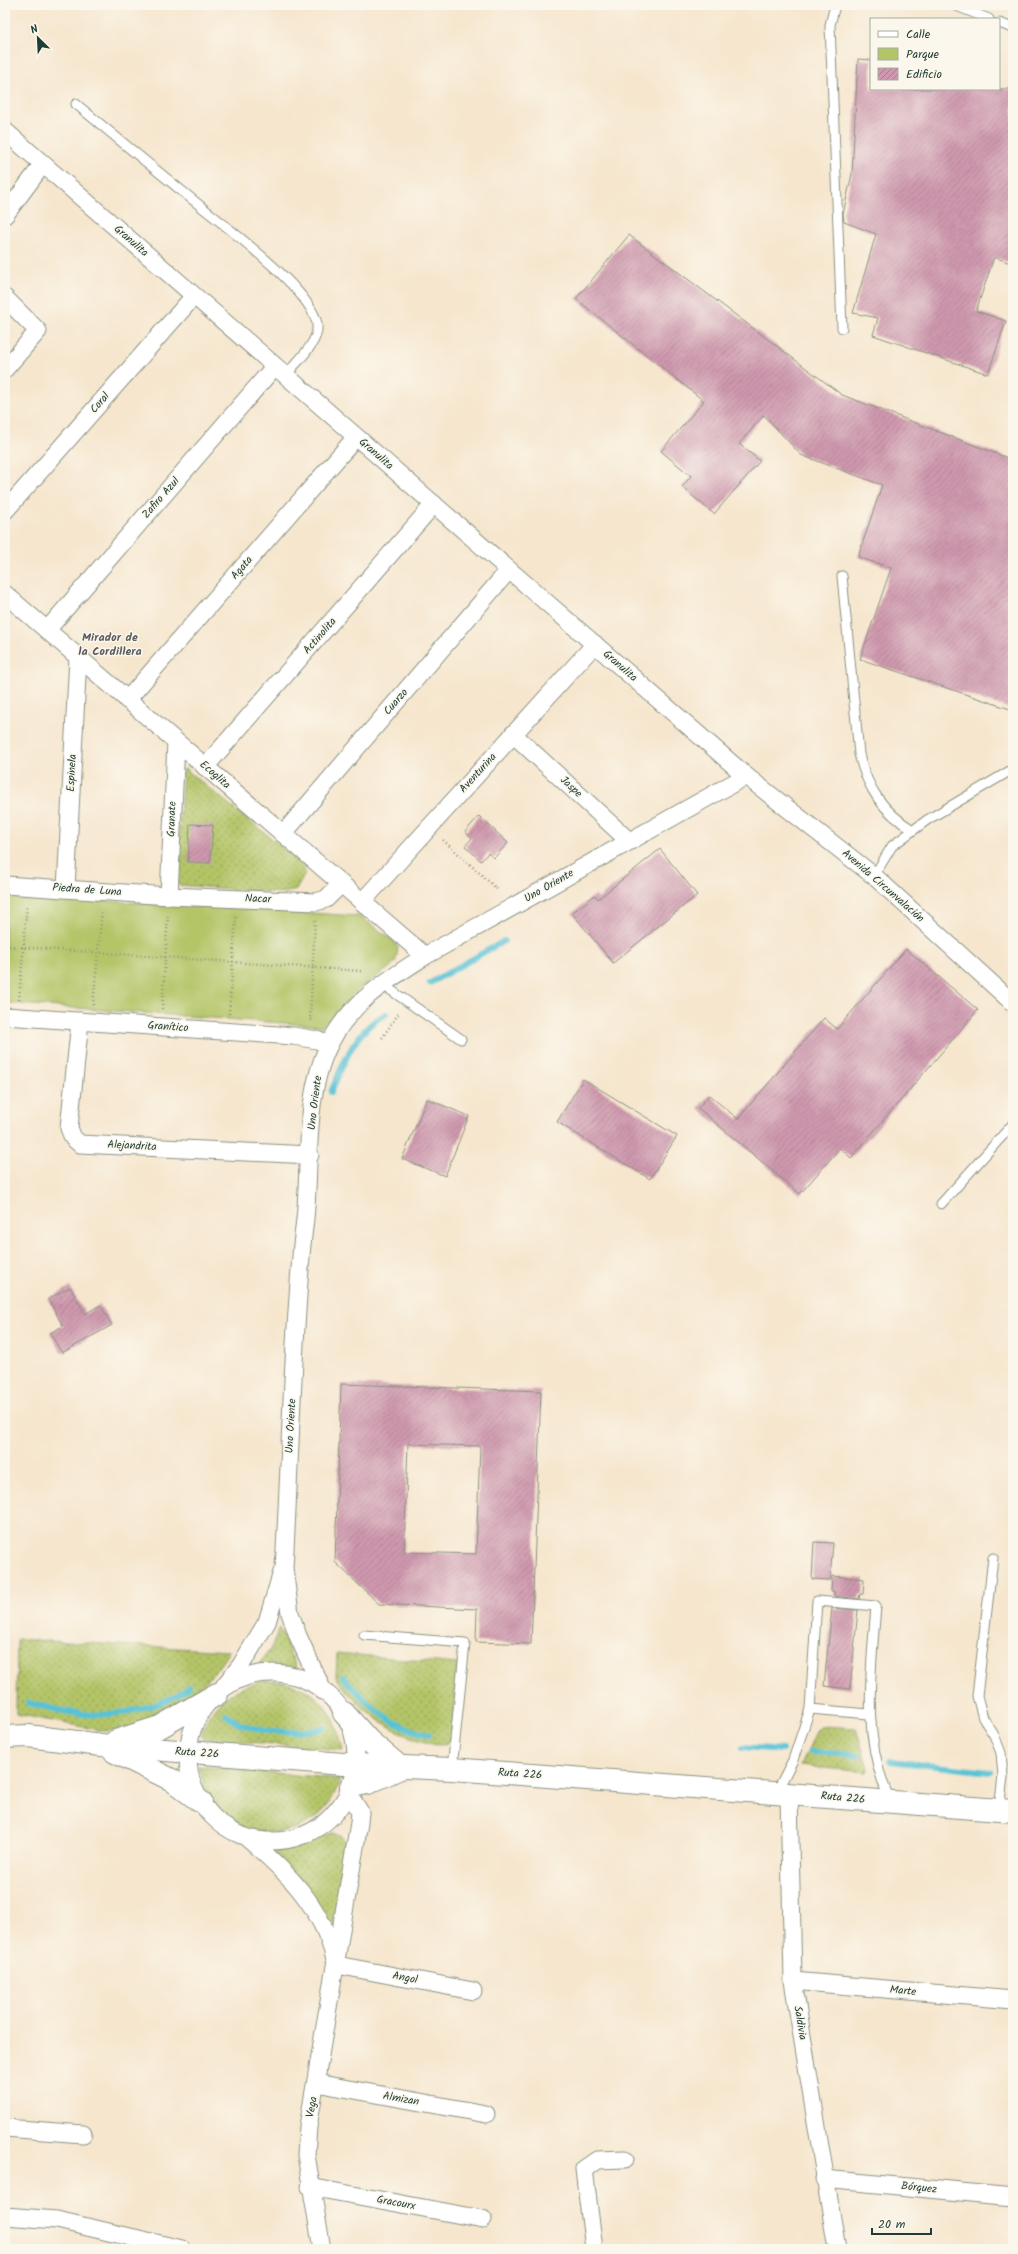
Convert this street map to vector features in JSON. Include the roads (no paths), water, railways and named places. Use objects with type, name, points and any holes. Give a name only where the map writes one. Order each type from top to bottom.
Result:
[{"type":"main road","points":[[101,1745],[160,1726],[217,1694]]},
{"type":"main road","points":[[344,1714],[369,1741],[400,1768],[349,1790]]},
{"type":"main road","name":"Ruta 226","points":[[5,1728],[28,1736]]},
{"type":"main road","name":"Ruta 226","points":[[5,1737],[28,1736],[101,1745],[356,1765],[452,1769],[1006,1811]]},
{"type":"main road","points":[[101,1745],[172,1780],[201,1802]]},
{"type":"street","name":"Granulita","points":[[5,131],[746,776]]},
{"type":"street","points":[[5,215],[43,164]]},
{"type":"street","name":"Coral","points":[[5,510],[194,296]]},
{"type":"street","points":[[5,298],[38,331],[5,369]]},
{"type":"street","name":"Zafiro Azul","points":[[47,630],[280,371]]},
{"type":"street","name":"Agata","points":[[127,700],[356,437]]},
{"type":"street","name":"Actinolita","points":[[205,767],[434,504]]},
{"type":"street","name":"Cuarzo","points":[[283,834],[509,570]]},
{"type":"street","name":"Ecoglita","points":[[5,594],[425,956]]},
{"type":"street","name":"Aventurina","points":[[362,902],[595,644]]},
{"type":"street","name":"Espinela","points":[[66,889],[78,657]]},
{"type":"street","name":"Jaspe","points":[[514,734],[629,840]]},
{"type":"street","name":"Granate","points":[[169,896],[176,742]]},
{"type":"street","name":"Uno Oriente","points":[[323,1691],[293,1620],[284,1568],[298,1294],[314,1093],[318,1074],[329,1045],[353,1008],[382,984],[425,956],[629,840],[746,776]]},
{"type":"street","name":"Avenida Circunvalación","points":[[746,776],[874,876],[1013,1003]]},
{"type":"street","name":"Nacar","points":[[169,896],[316,902],[326,899],[341,884]]},
{"type":"street","name":"Piedra de Luna","points":[[5,885],[169,896]]},
{"type":"street","name":"Granítico","points":[[11,1017],[308,1037],[329,1045]]},
{"type":"street","name":"Alejandrita","points":[[86,1021],[69,1128],[73,1138],[80,1144],[310,1155]]},
{"type":"street","name":"Uno Oriente","points":[[217,1694],[241,1666],[254,1646],[266,1622],[284,1568]]},
{"type":"street","points":[[269,1674],[288,1675],[306,1681],[323,1691],[344,1714],[351,1730],[355,1747],[356,1765],[349,1790],[335,1813],[316,1829],[294,1838],[270,1841],[246,1837],[228,1829],[213,1818],[201,1802],[190,1778],[188,1752],[192,1730],[202,1710],[217,1694],[233,1683],[250,1676],[269,1674]]},
{"type":"street","name":"Vega","points":[[322,2249],[310,2187],[306,2155],[308,2127],[337,1965],[359,1823],[360,1812],[349,1790]]},
{"type":"street","name":"Saldivia","points":[[782,1794],[793,1981],[824,2179],[837,2249]]},
{"type":"street","name":"Vega","points":[[246,1837],[287,1875],[314,1907],[325,1927],[337,1965]]},
{"type":"street","name":"Angol","points":[[337,1965],[473,1991]]},
{"type":"street","name":"Marte","points":[[793,1981],[1013,2000]]},
{"type":"street","name":"Almizan","points":[[316,2083],[486,2114]]},
{"type":"street","points":[[5,2128],[83,2134]]},
{"type":"street","points":[[594,2249],[584,2169],[597,2160],[625,2159]]},
{"type":"street","name":"Bórquez","points":[[824,2179],[1013,2197]]},
{"type":"street","name":"Gracourx","points":[[310,2187],[483,2219]]},
{"type":"street","points":[[5,2216],[57,2220],[182,2249]]},
{"type":"lane","points":[[835,5],[830,25],[842,328]]},
{"type":"lane","points":[[954,5],[986,18]]},
{"type":"lane","points":[[1000,23],[1013,28]]},
{"type":"lane","points":[[76,104],[248,244],[292,285],[305,300],[317,320],[316,338],[280,371]]},
{"type":"lane","points":[[842,576],[859,754],[864,772],[879,801],[894,818],[913,830]]},
{"type":"lane","points":[[874,876],[892,846],[913,830],[1013,769]]},
{"type":"lane","points":[[382,984],[461,1039]]},
{"type":"lane","points":[[941,1204],[1013,1124]]},
{"type":"lane","points":[[993,1558],[976,1696],[983,1718],[994,1735],[1001,1753],[1006,1811]]},
{"type":"lane","points":[[782,1794],[810,1709],[817,1601],[876,1606],[869,1714],[873,1747],[880,1777],[891,1802]]},
{"type":"lane","points":[[364,1635],[465,1643],[452,1769]]},
{"type":"lane","points":[[810,1709],[869,1714]]},
{"type":"waterway","points":[[430,983],[504,941]]},
{"type":"waterway","points":[[331,1092],[346,1058],[358,1038],[375,1021],[386,1014]]},
{"type":"waterway","points":[[343,1677],[371,1705],[392,1721],[404,1727],[429,1734]]},
{"type":"waterway","points":[[29,1703],[77,1713],[97,1715],[110,1714],[153,1705],[167,1700],[189,1687]]},
{"type":"waterway","points":[[225,1714],[240,1724],[271,1731],[293,1732],[324,1728]]},
{"type":"waterway","points":[[743,1747],[783,1750]]},
{"type":"waterway","points":[[810,1752],[858,1755]]},
{"type":"waterway","points":[[890,1761],[990,1772]]},
{"type":"district","name":"Mirador de la Cordillera","points":[[110,644]]}]
